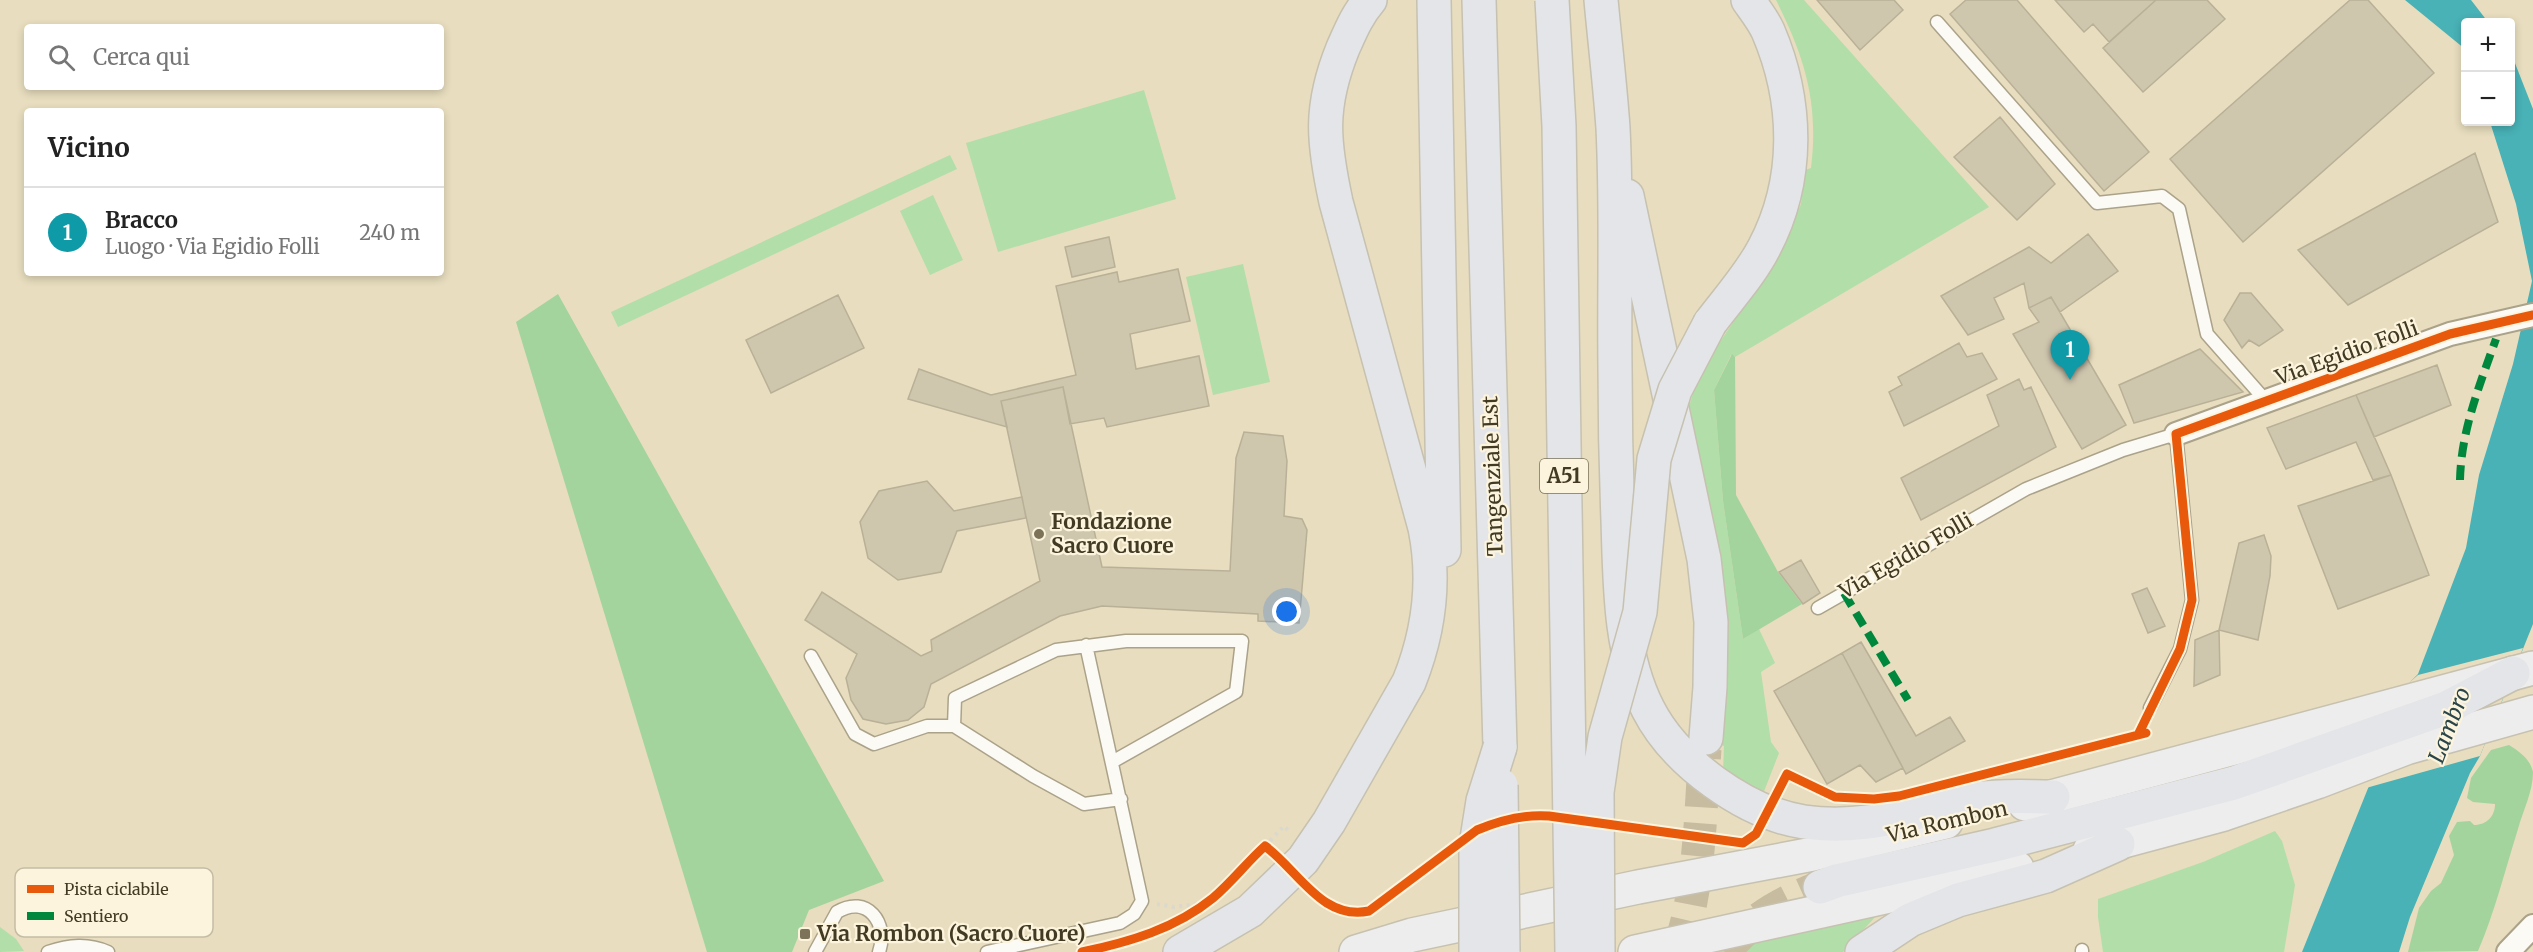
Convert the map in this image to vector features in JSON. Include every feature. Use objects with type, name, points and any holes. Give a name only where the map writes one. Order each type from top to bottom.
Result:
[{"type":"highway","points":[[1180,952],[1250,911],[1303,860],[1329,822],[1386,726],[1409,682],[1422,645],[1431,593],[1431,568],[1425,528],[1336,202],[1326,154],[1324,121],[1331,78],[1357,16],[1370,0]]},
{"type":"highway","points":[[1329,822],[1360,789],[1413,706],[1434,653],[1443,599],[1443,441],[1434,0]]},
{"type":"highway","name":"Tangenziale Est","points":[[1479,0],[1500,747],[1503,952]]},
{"type":"highway","name":"A51","points":[[1552,0],[1559,126],[1572,952]]},
{"type":"highway","points":[[1601,0],[1613,129],[1616,444],[1620,580],[1624,625],[1636,678],[1648,708],[1666,740],[1693,767],[1731,793],[1766,809],[1802,821],[1860,823],[1897,819],[1976,799],[2053,797]]},
{"type":"highway","points":[[1598,952],[1597,792],[1605,737],[1640,612],[1654,459],[1675,390],[1695,351],[1710,323],[1763,250],[1781,209],[1792,159],[1790,112],[1781,68],[1767,29],[1748,0]]},
{"type":"highway","points":[[1613,129],[1704,559],[1711,622],[1710,687],[1706,738]]},
{"type":"highway","points":[[1820,887],[1836,881],[1995,845],[2234,783],[2397,714],[2446,708],[2523,670]]},
{"type":"highway","points":[[1476,952],[1476,845],[1483,801],[1500,747]]},
{"type":"highway","points":[[1862,952],[1910,920],[1958,900],[2046,876],[2118,844]]},
{"type":"main road","name":"Via Rombon","points":[[1356,952],[1413,935],[1813,854],[2397,714]]},
{"type":"main road","points":[[1635,952],[1975,878],[2118,844],[2224,814],[2317,783],[2379,758],[2519,717]]},
{"type":"street","name":"Via Egidio Folli","points":[[2176,434],[2450,334],[2533,315]]},
{"type":"street","points":[[2508,952],[2533,926]]},
{"type":"lane","name":"Via Egidio Folli","points":[[1938,22],[2097,203],[2162,196],[2179,209],[2207,334],[2259,393],[2264,403]]},
{"type":"lane","name":"Via Egidio Folli","points":[[1818,608],[2026,489],[2123,450],[2176,434]]},
{"type":"lane","points":[[2150,708],[2180,649],[2192,600],[2176,434]]},
{"type":"lane","points":[[954,726],[954,698],[1056,650],[1126,641],[1242,641],[1236,693],[1112,762]]},
{"type":"lane","points":[[987,952],[1120,923],[1134,914],[1142,901],[1086,645]]},
{"type":"lane","points":[[811,656],[855,734],[874,744],[927,726],[954,726],[1033,776],[1084,804],[1121,800]]},
{"type":"lane","points":[[815,952],[833,917],[844,909],[854,906],[867,909],[879,922],[882,935],[879,952]]},
{"type":"lane","points":[[48,952],[76,945],[108,952]]},
{"type":"path","points":[[1257,853],[1284,826],[1293,834],[1286,842]]},
{"type":"path","points":[[1265,846],[1275,854]]},
{"type":"path","points":[[1142,901],[1174,907],[1212,900]]},
{"type":"path","points":[[1188,915],[1212,900]]},
{"type":"green space","points":[[1776,0],[1804,0],[1989,207],[1735,357],[1731,355],[1714,390],[1723,501],[1743,639],[1759,629],[1775,663],[1761,672],[1771,742],[1779,753],[1763,794],[1723,773],[1724,746],[1721,745],[1723,667],[1687,414],[1695,386],[1713,352],[1777,258],[1801,204],[1805,170],[1811,168],[1813,122],[1807,81],[1795,42]]},
{"type":"green space","points":[[1144,90],[1176,199],[998,252],[966,143]]},
{"type":"green space","points":[[950,155],[957,169],[618,327],[611,312]]},
{"type":"green space","points":[[933,195],[963,260],[930,275],[900,211]]},
{"type":"green space","points":[[1243,264],[1270,382],[1213,395],[1186,277]]},
{"type":"green space","points":[[558,294],[884,881],[809,910],[792,952],[707,952],[516,322]]},
{"type":"green space","points":[[1732,354],[1735,357],[1736,495],[1778,572],[1802,604],[1743,639],[1723,501],[1714,390]]},
{"type":"green space","points":[[2509,745],[2530,763],[2533,779],[2495,906],[2478,951],[2408,952],[2419,908],[2431,891],[2441,883],[2454,855],[2449,836],[2457,822],[2470,821],[2474,825],[2479,825],[2486,822],[2494,812],[2495,804],[2473,802],[2467,798],[2471,778],[2491,750]]},
{"type":"green space","points":[[2275,831],[2282,841],[2295,885],[2284,952],[2103,952],[2098,899],[2203,862]]},
{"type":"green space","points":[[1865,915],[1877,915],[1843,952],[1714,952]]},
{"type":"green space","points":[[0,927],[16,939],[24,951],[0,952]]},
{"type":"water","points":[[2405,0],[2471,0],[2485,18],[2461,18],[2461,46]]},
{"type":"water","name":"Lambro","points":[[2515,63],[2533,109],[2533,624],[2480,756],[2470,773],[2410,917],[2399,952],[2302,952],[2411,681],[2418,674],[2466,548],[2479,475],[2513,364],[2532,281],[2516,204],[2491,126],[2515,126]]},
{"type":"pier","points":[[2523,648],[2480,756],[2366,788],[2411,681],[2418,675]]},
{"type":"building","points":[[1817,0],[1894,0],[1903,10],[1860,50]]},
{"type":"building","points":[[1966,0],[2017,0],[2149,152],[2104,191],[1950,14]]},
{"type":"building","points":[[2055,0],[2156,0],[2109,42],[2093,24],[2084,32]]},
{"type":"building","points":[[2156,0],[2207,0],[2225,19],[2143,92],[2103,48]]},
{"type":"building","points":[[2350,0],[2368,0],[2434,73],[2243,242],[2170,159]]},
{"type":"building","points":[[2000,117],[2055,184],[2017,220],[1954,157]]},
{"type":"building","points":[[2475,153],[2498,222],[2348,305],[2298,250]]},
{"type":"building","points":[[2088,234],[2118,271],[2060,312],[2051,297],[2029,308],[2024,283],[1994,298],[2004,319],[1968,335],[1941,296],[2029,247],[2051,263]]},
{"type":"building","points":[[1109,237],[1115,267],[1072,277],[1065,247]]},
{"type":"building","points":[[1178,269],[1190,321],[1130,334],[1136,369],[1199,356],[1209,406],[1107,427],[1104,418],[1070,424],[1063,387],[1001,401],[1007,427],[908,399],[919,369],[991,395],[1076,375],[1056,286],[1117,272],[1119,282]]},
{"type":"building","points":[[2240,293],[2251,293],[2283,330],[2259,346],[2249,340],[2242,348],[2224,320]]},
{"type":"building","points":[[838,295],[864,348],[771,393],[746,340]]},
{"type":"building","points":[[2051,297],[2126,425],[2082,449],[2013,334],[2039,322],[2029,308]]},
{"type":"building","points":[[1959,343],[1967,357],[1982,353],[1997,379],[1904,426],[1889,392],[1902,385],[1898,377]]},
{"type":"building","points":[[2200,349],[2243,392],[2134,423],[2119,385]]},
{"type":"building","points":[[2437,365],[2451,405],[2374,437],[2356,395]]},
{"type":"building","points":[[2019,379],[2024,390],[2031,387],[2056,447],[1921,520],[1901,478],[1999,426],[1987,395]]},
{"type":"building","points":[[1063,387],[1102,567],[1230,571],[1236,458],[1244,432],[1283,436],[1287,461],[1284,516],[1302,519],[1307,530],[1299,623],[1258,621],[1258,614],[1102,606],[1060,616],[931,684],[924,707],[908,720],[886,724],[863,719],[851,700],[846,678],[857,654],[805,620],[822,592],[921,656],[932,651],[931,640],[1040,581],[1001,401]]},
{"type":"building","points":[[2356,395],[2391,475],[2373,480],[2356,442],[2286,469],[2267,428]]},
{"type":"building","points":[[2391,475],[2429,575],[2338,609],[2298,506]]},
{"type":"building","points":[[927,481],[954,511],[1022,497],[1026,518],[957,531],[941,572],[898,580],[868,558],[860,522],[879,491]]},
{"type":"building","points":[[2264,535],[2271,556],[2270,576],[2258,640],[2219,630],[2239,543]]},
{"type":"building","points":[[1801,560],[1820,593],[1803,604],[1779,572]]},
{"type":"building","points":[[2147,588],[2165,626],[2148,633],[2132,594]]},
{"type":"building","points":[[2219,630],[2220,675],[2194,686],[2195,640]]},
{"type":"building","points":[[1861,642],[1916,736],[1950,717],[1965,741],[1906,774],[1842,653]]},
{"type":"building","points":[[1842,653],[1903,768],[1876,782],[1860,765],[1827,784],[1774,691]]},
{"type":"tunnel","points":[[1678,952],[1695,878],[1705,749]]},
{"type":"tunnel","points":[[1725,952],[1756,921],[1793,899],[1820,887]]},
{"type":"marked path","points":[[2460,480],[2468,426],[2496,339]]},
{"type":"marked path","points":[[1844,593],[1908,700]]},
{"type":"cycle path","points":[[2146,733],[2138,735],[2180,649],[2192,600],[2176,434],[2450,334],[2533,315]]},
{"type":"cycle path","points":[[1082,952],[1134,939],[1183,918],[1213,898],[1265,846],[1324,901],[1352,912],[1369,911],[1477,830],[1495,823],[1531,816],[1549,816],[1743,843],[1756,834],[1787,774],[1835,797],[1874,799],[1899,796],[2138,735]]},
{"type":"place","name":"Bracco","points":[[2070,380]]},
{"type":"place","name":"Fondazione Sacro Cuore","points":[[1039,534]]},
{"type":"place","name":"Via Rombon (Sacro Cuore)","points":[[805,934]]}]
